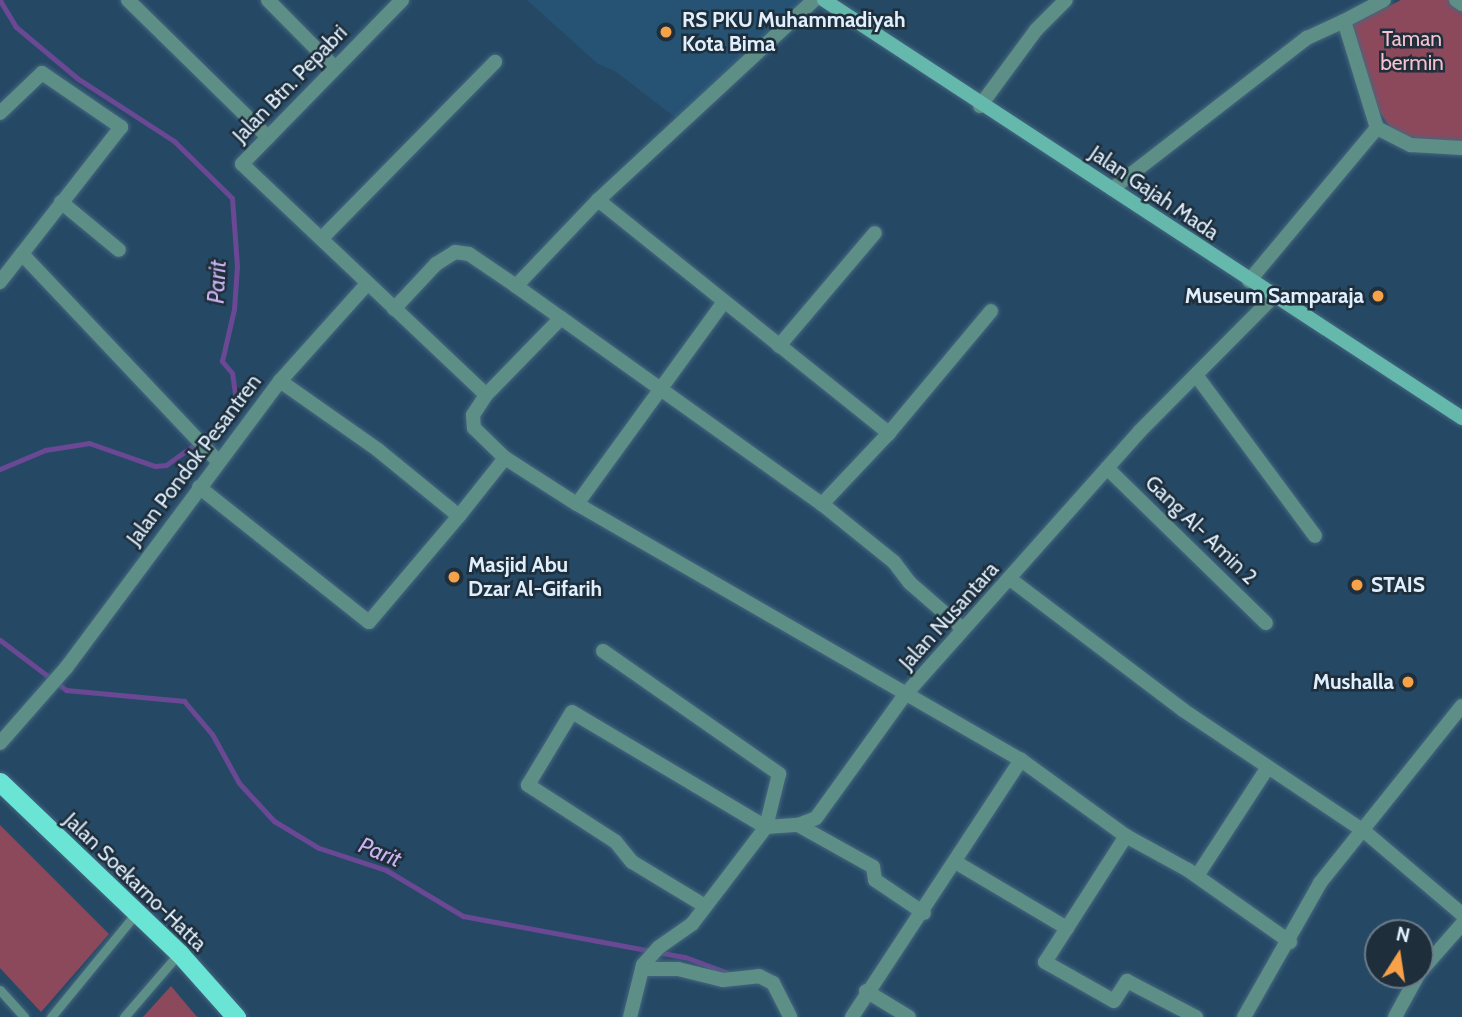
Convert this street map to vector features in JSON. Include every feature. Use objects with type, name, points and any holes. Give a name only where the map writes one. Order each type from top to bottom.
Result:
[{"type":"highway","name":"Jalan Soekarno-Hatta","points":[[0,782],[179,953],[236,1017]]},
{"type":"main road","name":"Jalan Gajah Mada","points":[[823,1],[980,106],[1462,418]]},
{"type":"street","points":[[128,0],[268,137]]},
{"type":"street","points":[[268,0],[334,67]]},
{"type":"street","name":"Jalan Btn. Pepabri","points":[[402,0],[242,164],[322,238],[366,285],[486,395]]},
{"type":"street","points":[[980,106],[1036,30],[1066,0]]},
{"type":"street","points":[[1112,189],[1307,38],[1384,0]]},
{"type":"street","points":[[1456,0],[1462,4]]},
{"type":"street","points":[[516,286],[598,200],[823,1]]},
{"type":"street","points":[[1344,21],[1377,128],[1411,145],[1462,148]]},
{"type":"street","points":[[322,238],[495,62]]},
{"type":"street","points":[[0,113],[42,73],[121,127],[0,282]]},
{"type":"street","points":[[1249,281],[1377,128]]},
{"type":"street","points":[[598,200],[890,433]]},
{"type":"street","points":[[61,202],[119,250]]},
{"type":"street","points":[[779,346],[874,233]]},
{"type":"street","points":[[394,309],[436,264],[455,252],[469,254],[822,504],[894,562],[910,583],[963,629]]},
{"type":"street","points":[[22,254],[219,462]]},
{"type":"street","name":"Jalan Pondok Pesantren","points":[[0,743],[66,668],[280,380],[366,285]]},
{"type":"street","name":"Jalan Nusantara","points":[[798,825],[816,818],[904,696],[1107,468],[1273,297]]},
{"type":"street","points":[[577,504],[724,302]]},
{"type":"street","points":[[822,504],[890,433],[991,312]]},
{"type":"street","points":[[561,318],[486,395],[472,424],[505,458],[577,504],[904,696],[1021,760],[1126,836],[1197,876],[1290,942]]},
{"type":"street","points":[[1196,375],[1315,536]]},
{"type":"street","points":[[280,380],[378,450],[459,516]]},
{"type":"street","points":[[199,487],[369,622],[505,458]]},
{"type":"street","name":"Gang Al- Amin 2","points":[[1107,468],[1266,623]]},
{"type":"street","points":[[1010,579],[1183,710],[1364,831],[1462,914]]},
{"type":"street","points":[[603,651],[775,768],[779,782],[766,827],[692,924],[659,947],[642,967],[630,1017]]},
{"type":"street","points":[[1244,1017],[1290,942],[1320,883],[1457,722],[1462,706]]},
{"type":"street","points":[[705,906],[632,862],[616,842],[528,785],[572,712],[766,827],[798,825],[873,867],[875,880],[924,913]]},
{"type":"street","points":[[852,1017],[866,991],[957,863],[1021,760]]},
{"type":"street","points":[[1197,876],[1268,766]]},
{"type":"street","points":[[1126,836],[1045,962],[1114,1001],[1127,981],[1196,1017]]},
{"type":"street","points":[[957,863],[1067,928]]},
{"type":"street","points":[[1434,957],[1462,924]]},
{"type":"street","points":[[642,967],[678,969],[723,980],[759,975],[773,983],[790,1017]]},
{"type":"street","points":[[1395,1017],[1411,989]]},
{"type":"street","points":[[866,991],[909,1017]]},
{"type":"lane","points":[[51,1017],[136,913]]},
{"type":"lane","points":[[124,1017],[179,953]]},
{"type":"lane","points":[[0,990],[24,1017]]},
{"type":"shaded area","name":"RS PKU Muhammadiyah Kota Bima","points":[[527,0],[805,0],[676,118],[615,71],[598,64]]},
{"type":"green space","name":"Taman bermin","points":[[1401,0],[1457,0],[1462,7],[1462,143],[1407,137],[1389,126],[1379,111],[1351,25]]},
{"type":"green space","points":[[0,825],[109,934],[41,1012],[0,968]]},
{"type":"green space","points":[[171,986],[197,1017],[143,1017]]},
{"type":"waterway","name":"Parit","points":[[0,0],[16,27],[77,78],[174,141],[232,198],[237,266],[234,309],[222,361],[232,373],[236,401],[208,435],[166,465],[155,466],[89,443],[45,450],[0,469]]},
{"type":"waterway","name":"Parit","points":[[0,640],[66,690],[184,701],[212,734],[239,783],[274,821],[319,848],[386,870],[463,916],[685,957],[731,974]]},
{"type":"place","name":"RS PKU Muhammadiyah Kota Bima","points":[[666,32]]},
{"type":"place","name":"Museum Samparaja","points":[[1378,296]]},
{"type":"place","name":"Masjid Abu Dzar Al-Gifarih","points":[[454,577]]},
{"type":"place","name":"STAIS","points":[[1357,585]]},
{"type":"place","name":"Mushalla","points":[[1408,682]]}]
